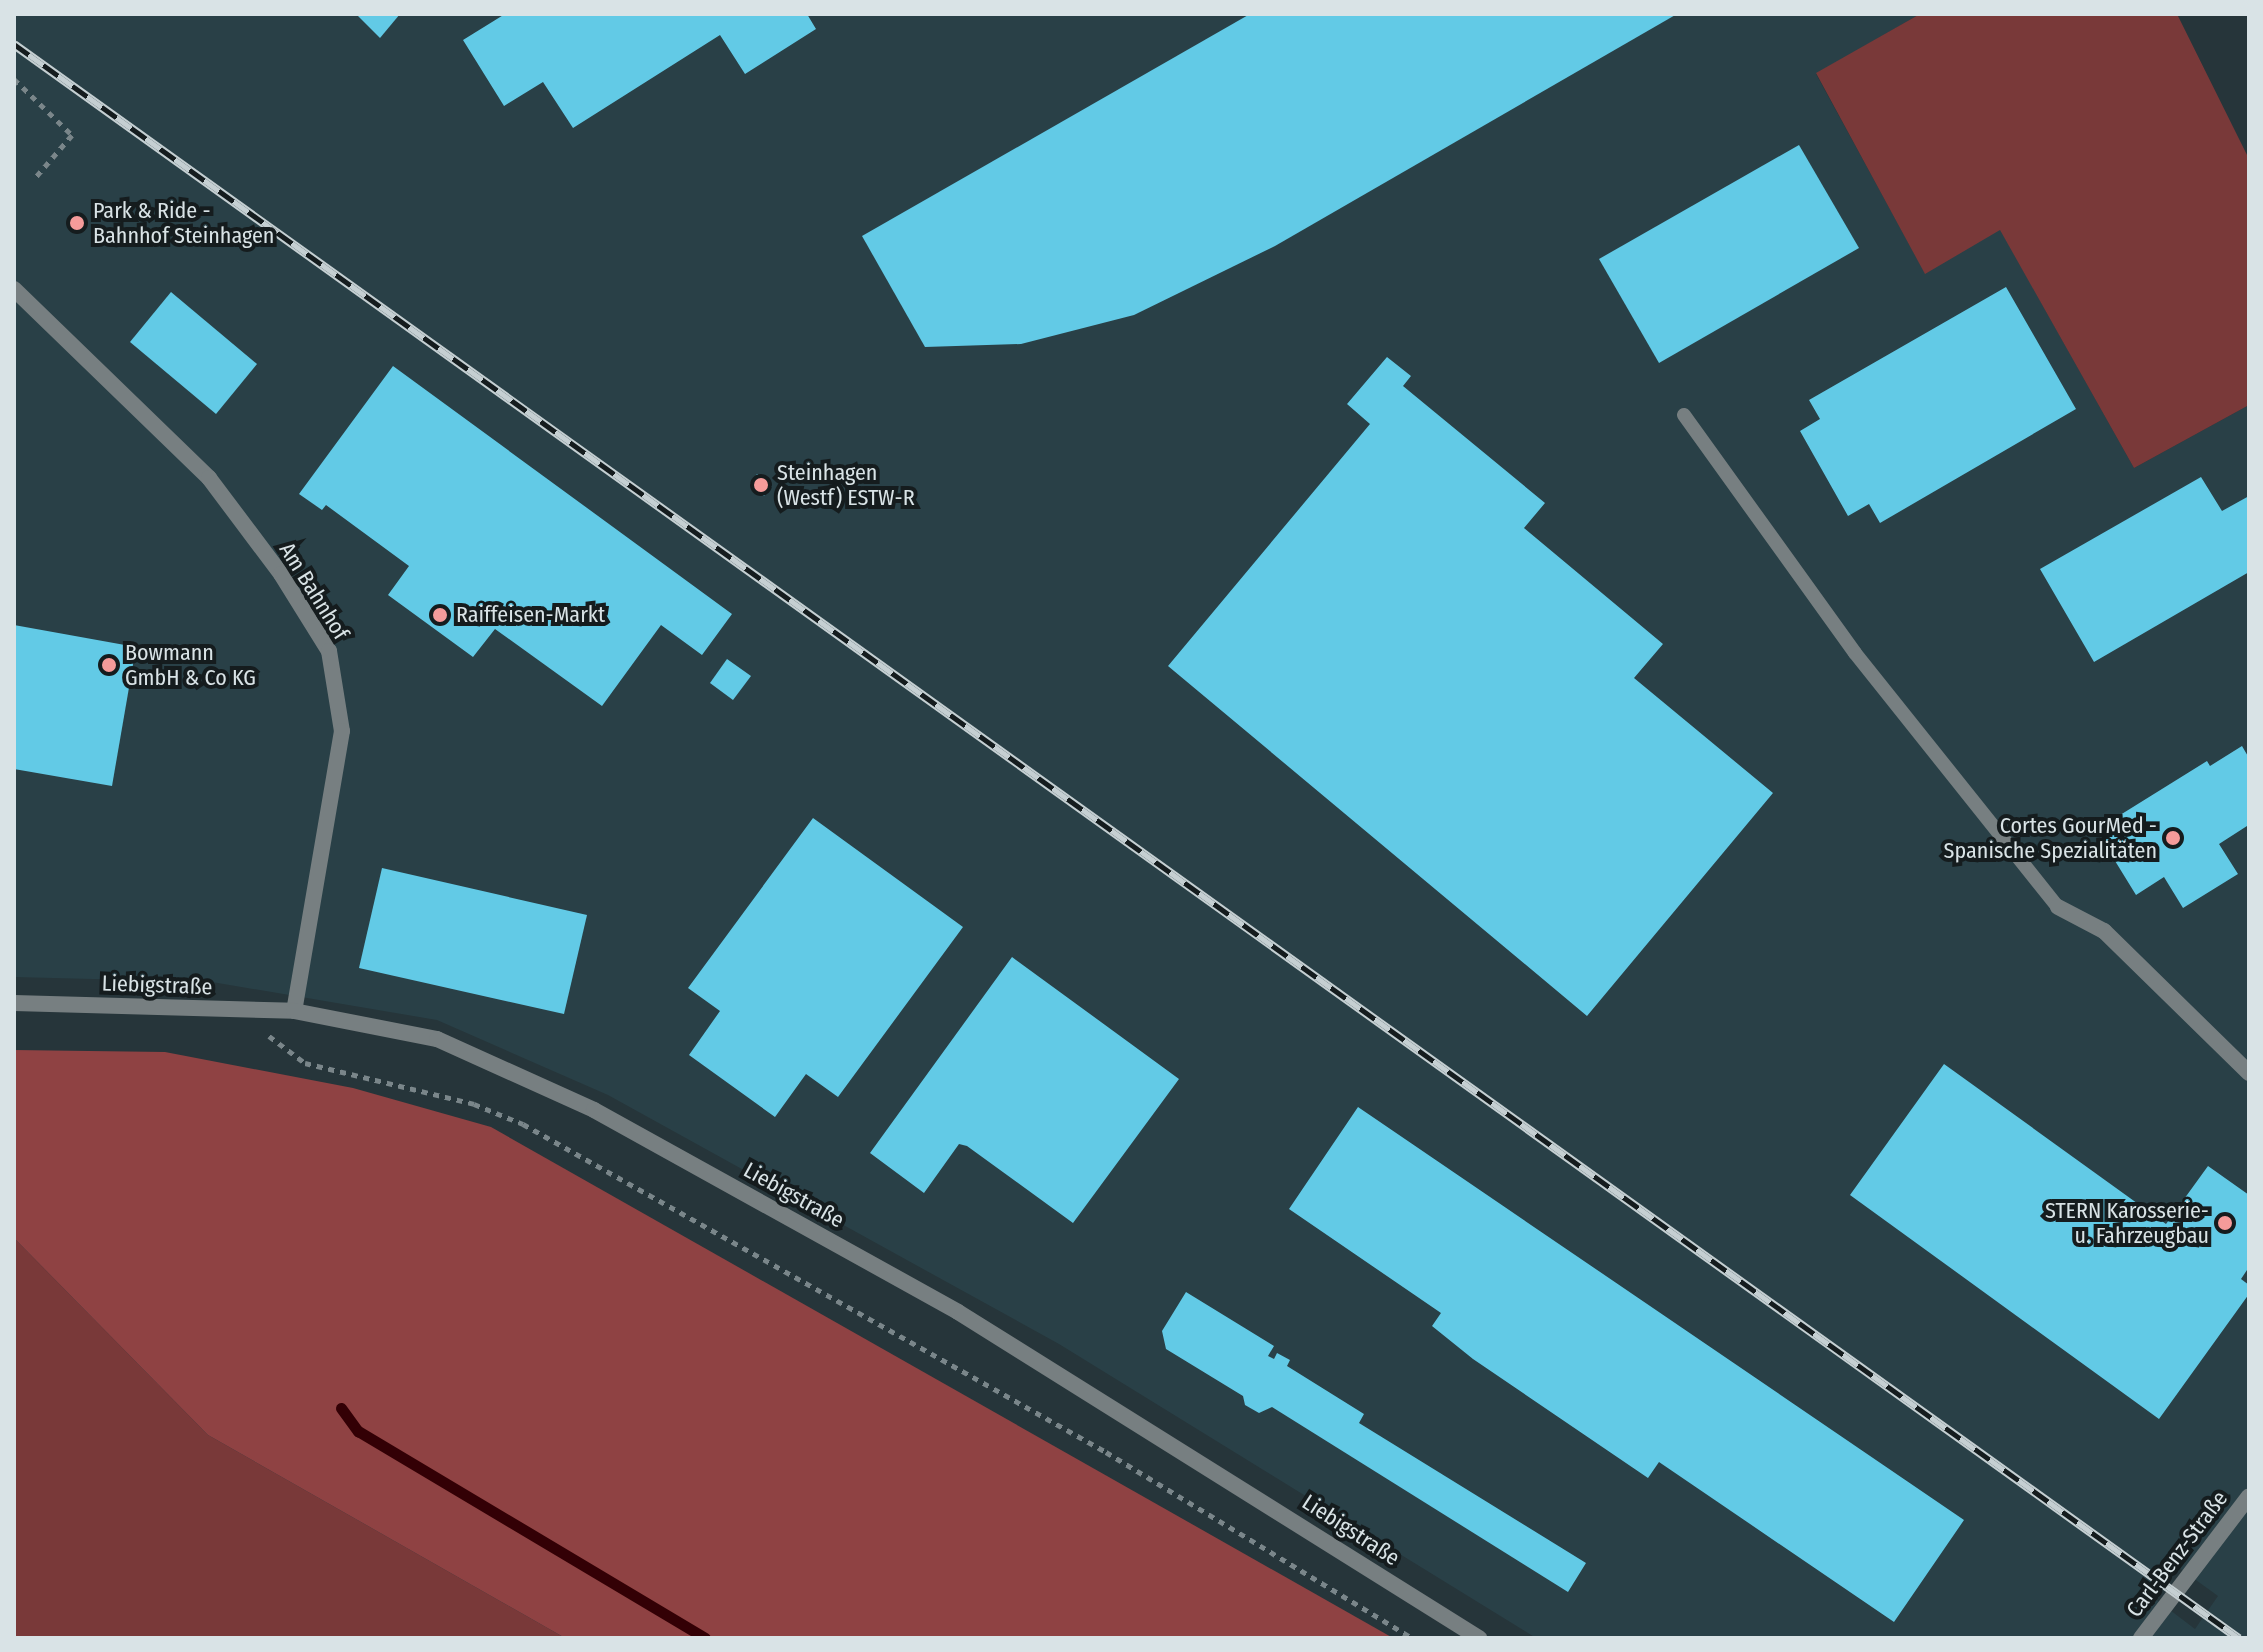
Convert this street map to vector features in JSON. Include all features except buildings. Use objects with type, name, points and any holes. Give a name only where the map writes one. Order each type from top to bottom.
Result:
[{"type":"street","name":"Am Bahnhof","points":[[14,289],[209,478],[281,574],[329,651],[342,731],[294,1011]]},
{"type":"street","points":[[2058,907],[2104,931],[2249,1073]]},
{"type":"street","name":"Liebigstraße","points":[[14,1003],[294,1011],[437,1039],[594,1110],[958,1312],[1479,1638]]},
{"type":"street","name":"Carl-Benz-Straße","points":[[2141,1638],[2249,1496]]},
{"type":"lane","points":[[1684,415],[1855,653],[2058,907]]},
{"type":"path","points":[[14,79],[72,135],[35,178]]},
{"type":"path","points":[[233,1009],[305,1063],[474,1104],[523,1124],[1106,1452],[1412,1638]]},
{"type":"shaded area","points":[[14,14],[1920,14],[1816,74],[1925,273],[2000,229],[2134,468],[2249,405],[2249,1638],[1536,1638],[1059,1344],[608,1095],[437,1020],[212,982],[14,977]],"holes":[[[2167,1559],[2218,1596],[2195,1629],[2145,1591]]]},
{"type":"shaded area","points":[[1920,14],[2177,14],[2249,159],[2249,405],[2134,468],[2000,230],[1925,274],[1816,73]]},
{"type":"shaded area","points":[[14,1050],[165,1052],[353,1088],[491,1127],[1393,1638],[565,1638],[208,1435],[14,1238]]},
{"type":"shaded area","points":[[14,1238],[208,1435],[565,1638],[14,1638]]},
{"type":"waterway","points":[[341,1408],[358,1431],[705,1638]]},
{"type":"railway","points":[[14,44],[2239,1638]]},
{"type":"place","name":"Park & Ride - Bahnhof Steinhagen","points":[[77,223]]},
{"type":"place","name":"Steinhagen (Westf) ESTW-R","points":[[761,485]]},
{"type":"place","name":"Raiffeisen-Markt","points":[[440,615]]},
{"type":"place","name":"Bowmann GmbH & Co KG","points":[[109,665]]},
{"type":"place","name":"Cortes GourMed - Spanische Spezialitäten","points":[[2173,838]]},
{"type":"place","name":"STERN Karosserie- u. Fahrzeugbau","points":[[2225,1223]]}]
